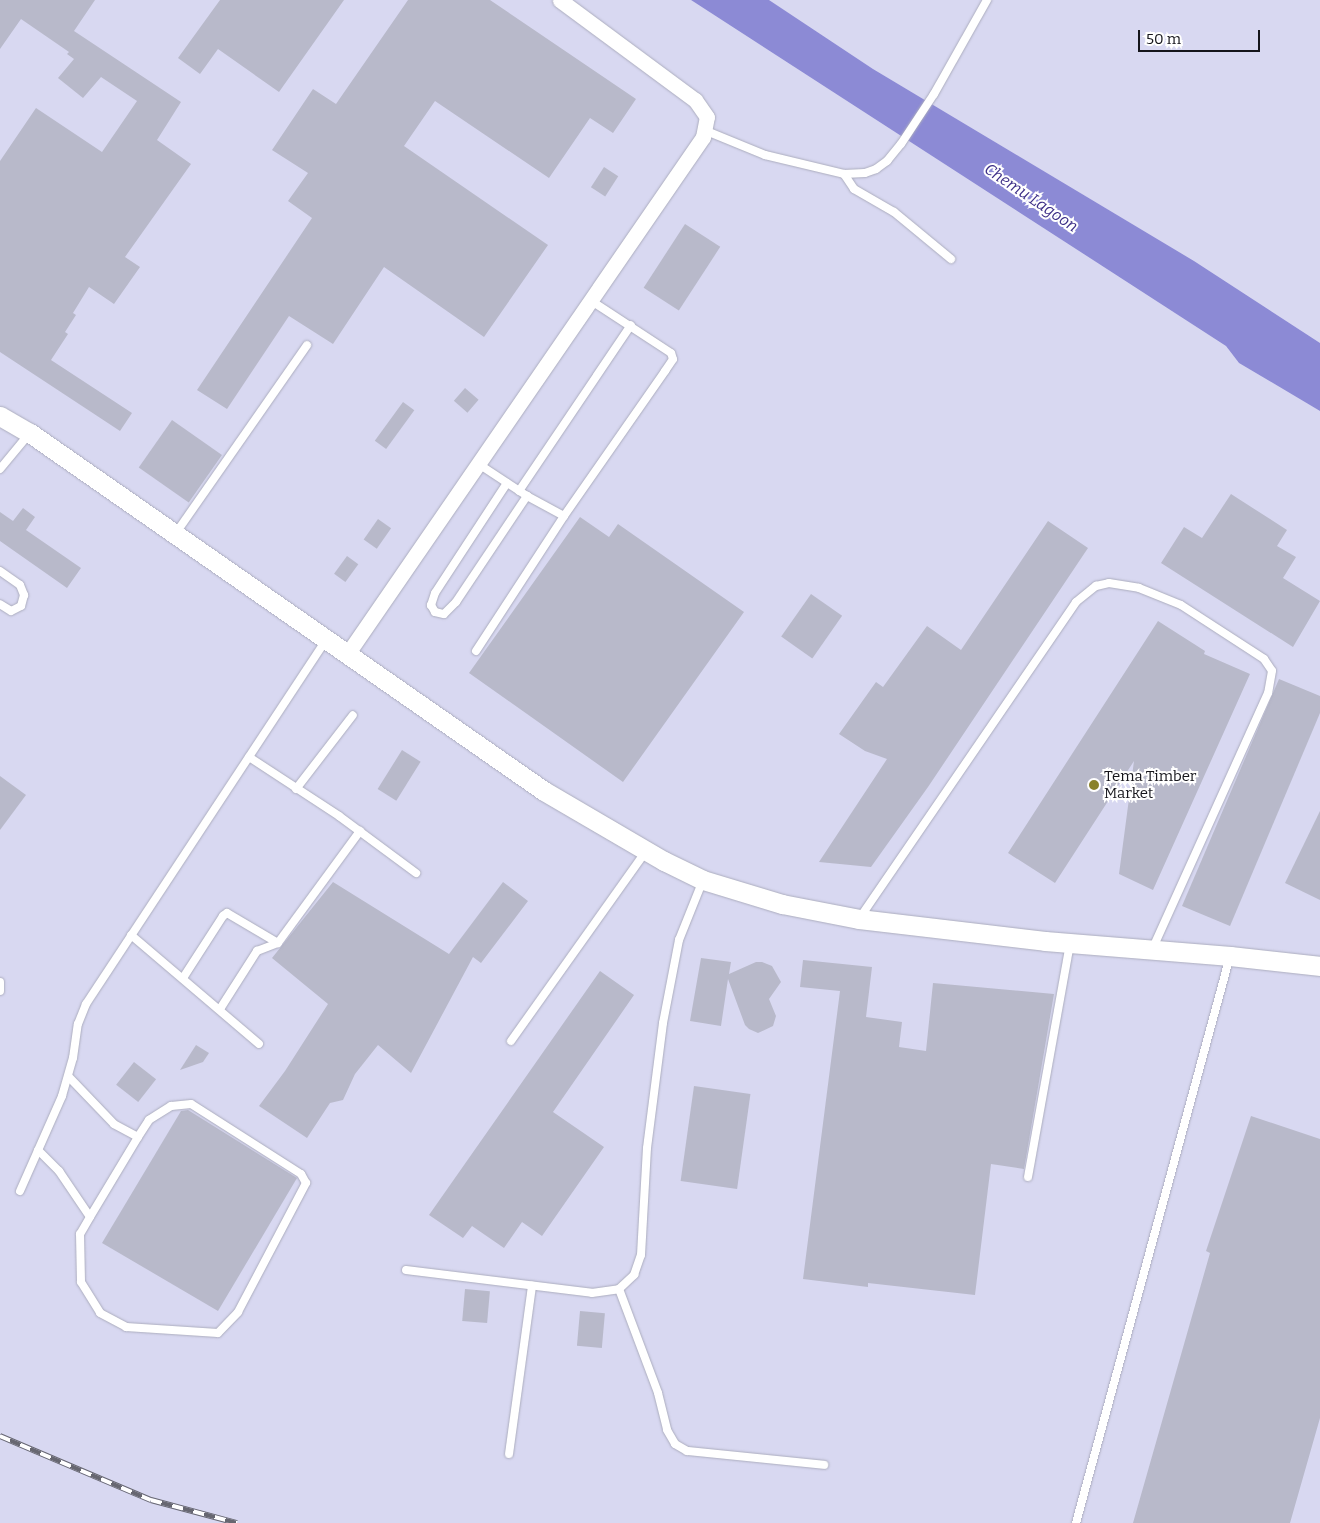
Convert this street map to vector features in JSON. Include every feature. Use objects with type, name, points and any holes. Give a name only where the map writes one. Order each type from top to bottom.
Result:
[{"type":"street","points":[[348,653],[703,137],[707,117],[695,100],[560,0]]},
{"type":"street","points":[[0,416],[30,433],[327,638],[544,791],[646,851],[703,880],[782,904],[859,919],[1070,943],[1230,956],[1320,966]]},
{"type":"lane","points":[[704,130],[765,155],[844,174],[864,173],[876,169],[887,161],[901,144],[934,94],[987,0]]},
{"type":"lane","points":[[844,174],[854,189],[894,212],[951,259]]},
{"type":"lane","points":[[476,651],[564,516],[673,359],[671,353],[632,325],[590,300]]},
{"type":"lane","points":[[519,490],[632,325]]},
{"type":"lane","points":[[176,534],[307,345]]},
{"type":"lane","points":[[0,469],[30,433]]},
{"type":"lane","points":[[477,463],[527,496],[564,516]]},
{"type":"lane","points":[[507,483],[435,593],[431,605],[435,612],[444,614],[456,602],[527,496]]},
{"type":"lane","points":[[0,571],[20,585],[24,595],[21,606],[11,611],[0,604]]},
{"type":"lane","points":[[859,919],[1076,602],[1096,586],[1108,583],[1139,588],[1181,605],[1264,659],[1272,671],[1268,693],[1152,950]]},
{"type":"lane","points":[[20,1191],[62,1096],[68,1076],[78,1024],[86,1004],[327,638]]},
{"type":"lane","points":[[296,789],[354,715]]},
{"type":"lane","points":[[249,757],[360,831],[416,873]]},
{"type":"lane","points":[[220,1009],[257,952],[278,943],[360,831]]},
{"type":"lane","points":[[511,1041],[646,851]]},
{"type":"lane","points":[[406,1270],[592,1293],[619,1289],[634,1275],[641,1255],[646,1148],[663,1023],[679,940],[703,880]]},
{"type":"lane","points":[[183,978],[223,916],[228,914],[278,943]]},
{"type":"lane","points":[[131,935],[260,1044]]},
{"type":"lane","points":[[1028,1177],[1070,943]]},
{"type":"lane","points":[[1076,1523],[1230,956]]},
{"type":"lane","points":[[0,982],[0,991]]},
{"type":"lane","points":[[68,1076],[114,1124],[138,1137]]},
{"type":"lane","points":[[191,1104],[302,1174],[306,1182],[238,1312],[218,1332],[207,1333],[126,1327],[100,1313],[81,1282],[80,1234],[90,1217],[149,1120],[171,1106],[191,1104]]},
{"type":"lane","points":[[38,1150],[59,1171],[90,1217]]},
{"type":"lane","points":[[509,1454],[532,1286]]},
{"type":"lane","points":[[619,1289],[658,1393],[667,1430],[675,1444],[687,1450],[824,1465]]},
{"type":"shaded area","points":[[0,0],[691,0],[1226,346],[1239,363],[1320,411],[1320,1523],[0,1523]]},
{"type":"shaded area","points":[[769,0],[1320,0],[1320,343],[1194,261],[873,69]]},
{"type":"water","name":"Chemu Lagoon","points":[[691,0],[769,0],[873,69],[1194,261],[1320,343],[1320,411],[1239,363],[1226,346]]},
{"type":"building","points":[[0,0],[95,0],[74,31],[181,102],[157,140],[191,164],[125,257],[140,267],[114,304],[89,287],[73,313],[76,315],[65,332],[68,334],[51,360],[132,413],[120,431],[0,352],[0,161],[36,108],[102,152],[137,101],[101,77],[83,98],[58,78],[74,59],[67,54],[69,52],[21,19],[0,49]]},
{"type":"building","points":[[220,0],[344,0],[279,92],[218,49],[200,74],[178,58]]},
{"type":"building","points":[[408,0],[490,0],[636,99],[613,133],[590,118],[549,178],[435,101],[404,146],[548,245],[484,337],[384,267],[333,344],[289,316],[227,409],[197,390],[312,218],[288,201],[308,173],[272,150],[313,89],[336,104]]},
{"type":"building","points":[[604,167],[618,176],[605,196],[591,187]]},
{"type":"building","points":[[685,224],[720,247],[679,311],[644,288]]},
{"type":"building","points":[[465,388],[479,400],[467,413],[454,401]]},
{"type":"building","points":[[403,402],[414,410],[386,449],[375,441]]},
{"type":"building","points":[[172,420],[222,455],[189,502],[139,468]]},
{"type":"building","points":[[1231,494],[1287,530],[1277,546],[1296,557],[1283,578],[1320,601],[1293,647],[1161,563],[1184,527],[1202,538]]},
{"type":"building","points":[[23,508],[35,517],[26,530],[81,568],[67,588],[0,541],[0,512],[13,521]]},
{"type":"building","points":[[580,517],[609,537],[618,524],[744,612],[623,782],[469,673]]},
{"type":"building","points":[[378,519],[391,528],[377,549],[364,539]]},
{"type":"building","points":[[1048,521],[1088,548],[928,787],[871,867],[819,862],[887,759],[865,751],[839,734],[876,682],[883,687],[927,626],[961,650]]},
{"type":"building","points":[[347,556],[358,564],[345,582],[334,574]]},
{"type":"building","points":[[811,594],[842,616],[812,658],[781,637]]},
{"type":"building","points":[[1158,621],[1205,651],[1204,654],[1250,674],[1153,890],[1119,874],[1134,761],[1055,883],[1008,853]]},
{"type":"building","points":[[1279,679],[1320,696],[1320,713],[1230,926],[1182,906]]},
{"type":"building","points":[[402,750],[421,762],[396,801],[378,789]]},
{"type":"building","points":[[0,776],[26,795],[0,830]]},
{"type":"building","points":[[1320,811],[1320,900],[1285,883]]},
{"type":"building","points":[[333,882],[449,954],[503,882],[528,901],[481,963],[473,957],[411,1073],[378,1045],[355,1074],[343,1100],[330,1103],[307,1138],[259,1106],[285,1071],[328,1004],[272,958]]},
{"type":"building","points":[[701,958],[731,962],[729,974],[756,962],[772,966],[781,982],[769,999],[776,1016],[773,1026],[758,1033],[745,1025],[728,979],[721,1026],[690,1021]]},
{"type":"building","points":[[803,960],[872,967],[866,1017],[902,1022],[899,1047],[926,1051],[933,983],[1054,994],[1024,1169],[991,1164],[975,1295],[868,1283],[868,1287],[803,1279],[840,991],[800,987]]},
{"type":"building","points":[[600,971],[634,995],[553,1112],[604,1147],[542,1236],[522,1222],[504,1248],[472,1226],[463,1238],[429,1215]]},
{"type":"building","points":[[196,1045],[209,1053],[203,1062],[180,1070]]},
{"type":"building","points":[[134,1062],[156,1079],[138,1102],[116,1085]]},
{"type":"building","points":[[694,1086],[750,1094],[737,1189],[681,1181]]},
{"type":"building","points":[[188,1110],[297,1178],[218,1311],[102,1243],[181,1111]]},
{"type":"building","points":[[1251,1116],[1320,1139],[1320,1418],[1290,1523],[1133,1523],[1210,1253],[1206,1251]]},
{"type":"building","points":[[465,1289],[490,1291],[487,1323],[462,1321]]},
{"type":"building","points":[[580,1311],[605,1313],[602,1348],[577,1346]]},
{"type":"railway","points":[[0,1436],[151,1500],[237,1523]]},
{"type":"place","name":"Tema Timber Market","points":[[1094,785]]}]
